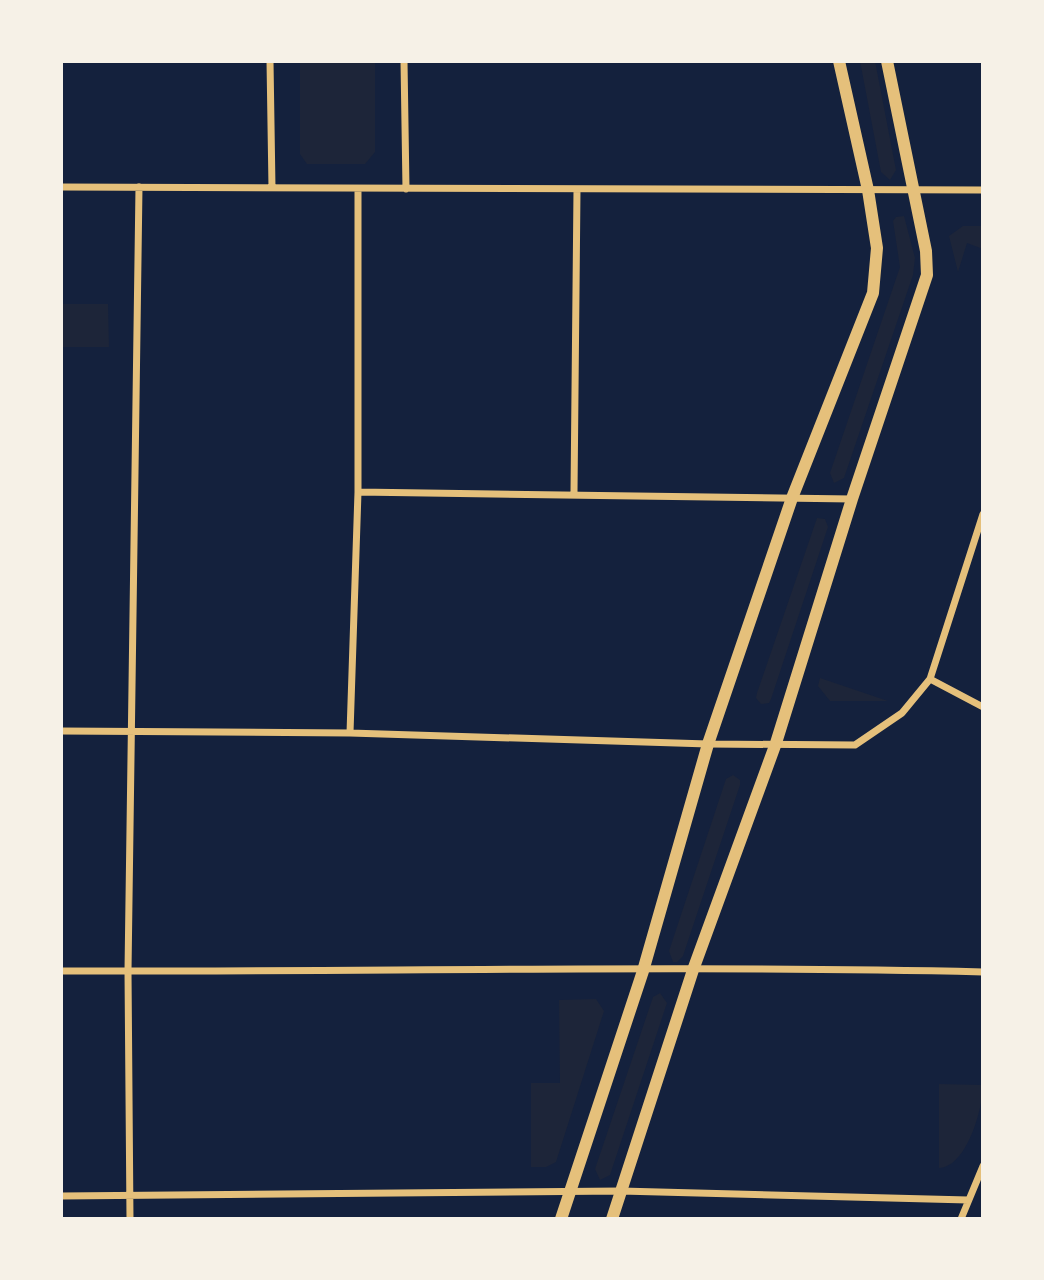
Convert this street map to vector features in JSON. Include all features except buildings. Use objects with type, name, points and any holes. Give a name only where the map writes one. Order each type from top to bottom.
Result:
[{"type":"street","points":[[270,61],[272,188]]},
{"type":"street","points":[[404,61],[406,189]]},
{"type":"street","points":[[561,1219],[643,971],[708,744],[792,498],[873,293],[878,260],[868,190],[839,61]]},
{"type":"street","points":[[612,1219],[692,970],[776,743],[852,499],[927,275],[926,251],[887,61]]},
{"type":"street","points":[[61,187],[913,192],[983,190]]},
{"type":"street","points":[[130,1219],[128,971],[139,187]]},
{"type":"street","points":[[350,733],[358,492],[358,189]]},
{"type":"street","points":[[574,493],[577,190]]},
{"type":"street","points":[[358,492],[852,499]]},
{"type":"street","points":[[61,731],[350,733],[708,744],[855,745],[902,713],[930,679],[983,514]]},
{"type":"street","points":[[930,679],[983,707]]},
{"type":"street","points":[[61,971],[643,971],[760,967],[983,972]]},
{"type":"street","points":[[961,1219],[983,1166]]},
{"type":"street","points":[[61,1196],[569,1194],[621,1191],[968,1200]]},
{"type":"shaded area","points":[[300,61],[375,61],[375,152],[365,164],[307,164],[300,154]]},
{"type":"shaded area","points":[[860,61],[875,61],[896,170],[890,180],[881,172]]},
{"type":"shaded area","points":[[904,216],[915,258],[913,275],[844,478],[834,483],[830,473],[900,267],[893,221],[896,217]]},
{"type":"shaded area","points":[[963,226],[983,226],[983,249],[967,243],[958,272],[949,236]]},
{"type":"shaded area","points":[[61,304],[108,304],[109,347],[61,347]]},
{"type":"shaded area","points":[[817,518],[825,519],[828,527],[771,699],[769,703],[761,704],[756,698],[757,693]]},
{"type":"shaded area","points":[[820,678],[888,701],[830,701],[818,686]]},
{"type":"shaded area","points":[[733,775],[740,780],[740,785],[683,956],[673,962],[669,951],[726,779]]},
{"type":"shaded area","points":[[660,993],[667,1003],[610,1175],[600,1180],[595,1169],[653,997]]},
{"type":"shaded area","points":[[596,999],[604,1011],[556,1162],[546,1167],[531,1167],[531,1083],[560,1083],[559,1000]]},
{"type":"shaded area","points":[[939,1084],[983,1085],[972,1135],[958,1158],[939,1168]]}]
